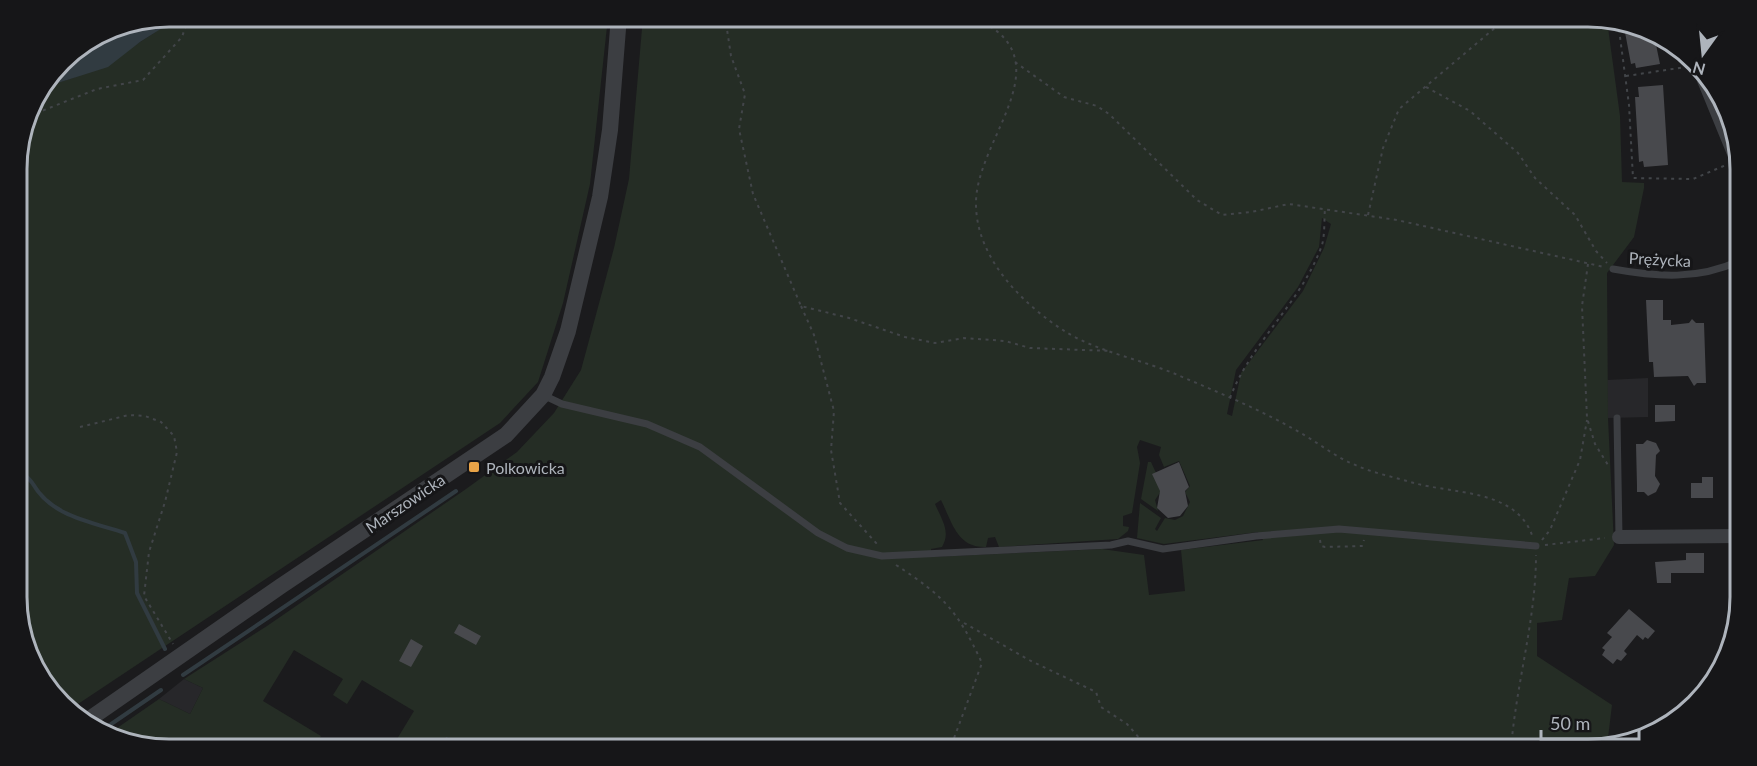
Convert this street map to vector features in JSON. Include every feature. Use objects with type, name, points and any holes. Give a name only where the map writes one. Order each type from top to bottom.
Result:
[{"type":"street","name":"Marszowicka","points":[[93,717],[182,657],[281,586],[506,435],[543,395],[562,353],[600,197],[610,130],[618,27]]},
{"type":"street","points":[[1619,537],[1730,536]]},
{"type":"lane","points":[[1702,84],[1729,151]]},
{"type":"lane","name":"Prężycka","points":[[1613,269],[1650,275],[1686,276],[1717,272],[1730,266]]},
{"type":"lane","points":[[543,395],[562,404],[647,424],[700,447],[818,533],[847,548],[882,556],[1111,545],[1128,541],[1163,549],[1318,530],[1365,531],[1536,546]]},
{"type":"lane","points":[[1617,418],[1619,537]]},
{"type":"path","points":[[40,111],[97,89],[142,80],[182,37],[185,27]]},
{"type":"path","points":[[727,27],[731,56],[745,94],[739,129],[753,194],[814,335],[834,411],[831,450],[840,503],[879,546],[882,556],[927,584],[964,623],[1031,661],[1096,692],[1101,707],[1127,724],[1140,739]]},
{"type":"path","points":[[991,27],[999,31],[1014,61],[1017,77],[1015,93],[986,158],[979,185],[976,202],[981,242],[998,268],[1030,306],[1067,333],[1230,398],[1299,432],[1354,465],[1418,484],[1485,497],[1519,513],[1529,525],[1536,546],[1533,611],[1517,689],[1512,739]]},
{"type":"path","points":[[1368,217],[1383,148],[1399,109],[1496,27]]},
{"type":"path","points":[[1619,31],[1626,76],[1633,178],[1694,179],[1730,163]]},
{"type":"path","points":[[1014,61],[1064,97],[1097,106],[1103,110],[1197,200],[1222,215],[1251,212],[1278,204],[1325,209],[1397,220],[1613,269]]},
{"type":"path","points":[[1626,76],[1673,68]]},
{"type":"path","points":[[1426,87],[1470,111],[1518,153],[1535,178],[1575,215],[1596,251],[1613,269]]},
{"type":"path","points":[[1230,398],[1239,376],[1308,277],[1323,243],[1325,209]]},
{"type":"path","points":[[1536,546],[1550,530],[1580,460],[1587,418],[1582,306],[1588,264]]},
{"type":"path","points":[[801,306],[849,318],[905,337],[936,343],[964,338],[1005,341],[1030,348],[1096,353],[1113,351]]},
{"type":"path","points":[[80,427],[129,416],[145,416],[161,422],[174,436],[177,452],[165,502],[149,552],[144,596],[182,657]]},
{"type":"path","points":[[1587,418],[1595,444],[1618,479]]},
{"type":"path","points":[[1318,530],[1320,545],[1325,547],[1362,546],[1365,531]]},
{"type":"path","points":[[1536,546],[1619,537]]},
{"type":"path","points":[[954,739],[982,663],[964,623]]},
{"type":"shaded area","points":[[162,27],[607,27],[590,184],[563,303],[538,382],[500,423],[77,705],[56,683],[46,668],[38,651],[28,615],[27,160],[38,115],[56,83],[97,66]]},
{"type":"shaded area","points":[[164,27],[140,42],[108,67],[56,84],[76,62],[98,46],[124,35]]},
{"type":"shaded area","points":[[642,27],[1597,27],[1608,29],[1620,116],[1622,182],[1644,183],[1634,237],[1607,273],[1608,418],[1614,545],[1595,576],[1569,578],[1562,620],[1537,623],[1537,656],[1612,705],[1608,737],[1597,739],[452,739],[446,737],[444,739],[397,739],[414,711],[362,680],[347,704],[333,695],[343,679],[294,650],[263,701],[321,736],[319,739],[160,739],[116,728],[159,699],[190,714],[203,688],[184,679],[267,626],[466,489],[517,452],[554,413],[581,370],[614,248],[629,179]],"holes":[[[1322,218],[1331,224],[1324,248],[1303,291],[1241,373],[1232,416],[1227,414],[1236,370],[1298,287],[1319,247]],[[1140,440],[1161,447],[1159,455],[1164,467],[1179,461],[1190,486],[1185,492],[1190,502],[1183,516],[1175,520],[1165,518],[1157,531],[1155,529],[1161,518],[1140,503],[1137,538],[1164,544],[1258,532],[1263,540],[1181,550],[1185,591],[1149,595],[1144,555],[1102,549],[932,557],[931,549],[942,547],[946,536],[935,504],[941,500],[957,532],[968,543],[976,546],[986,547],[988,538],[995,537],[999,547],[1118,539],[1128,531],[1129,527],[1123,526],[1123,516],[1132,513],[1140,463],[1137,447]]]},
{"type":"shaded area","points":[[1648,378],[1648,417],[1608,418],[1607,380]]},
{"type":"shaded area","points":[[1148,462],[1151,462],[1163,488],[1155,500],[1158,511],[1141,499]]},
{"type":"shaded area","points":[[184,679],[203,688],[190,714],[159,699]]},
{"type":"building","points":[[1625,33],[1656,45],[1660,64],[1636,68],[1635,63],[1631,64]]},
{"type":"building","points":[[1663,85],[1668,165],[1644,167],[1643,161],[1639,162],[1635,97],[1639,97],[1638,87]]},
{"type":"building","points":[[1646,300],[1663,300],[1663,320],[1671,320],[1671,325],[1689,323],[1692,319],[1696,323],[1704,323],[1706,383],[1697,383],[1694,386],[1688,376],[1654,377],[1653,362],[1649,362]]},
{"type":"building","points":[[1655,405],[1675,405],[1675,421],[1655,422]]},
{"type":"building","points":[[1647,440],[1656,443],[1660,451],[1656,455],[1655,476],[1660,484],[1656,492],[1648,496],[1644,492],[1637,492],[1636,444],[1643,444]]},
{"type":"building","points":[[1179,462],[1189,487],[1185,491],[1188,506],[1180,516],[1168,518],[1157,508],[1160,491],[1152,474]]},
{"type":"building","points":[[1702,477],[1713,477],[1713,498],[1691,498],[1691,483],[1702,483]]},
{"type":"building","points":[[1686,553],[1704,553],[1704,573],[1671,573],[1671,583],[1657,583],[1655,562],[1686,560]]},
{"type":"building","points":[[1629,609],[1655,631],[1648,639],[1645,637],[1643,640],[1637,635],[1624,651],[1627,654],[1621,661],[1617,659],[1613,664],[1602,655],[1605,650],[1602,648],[1612,637],[1607,633]]},
{"type":"building","points":[[459,624],[481,636],[476,645],[454,633]]},
{"type":"building","points":[[411,639],[423,646],[411,667],[399,661]]},
{"type":"waterway","points":[[27,477],[41,495],[62,511],[125,533],[136,562],[137,593],[165,649]]},
{"type":"waterway","points":[[183,675],[456,491]]},
{"type":"waterway","points":[[109,725],[161,690]]},
{"type":"place","name":"Polkowicka","points":[[474,467]]}]
